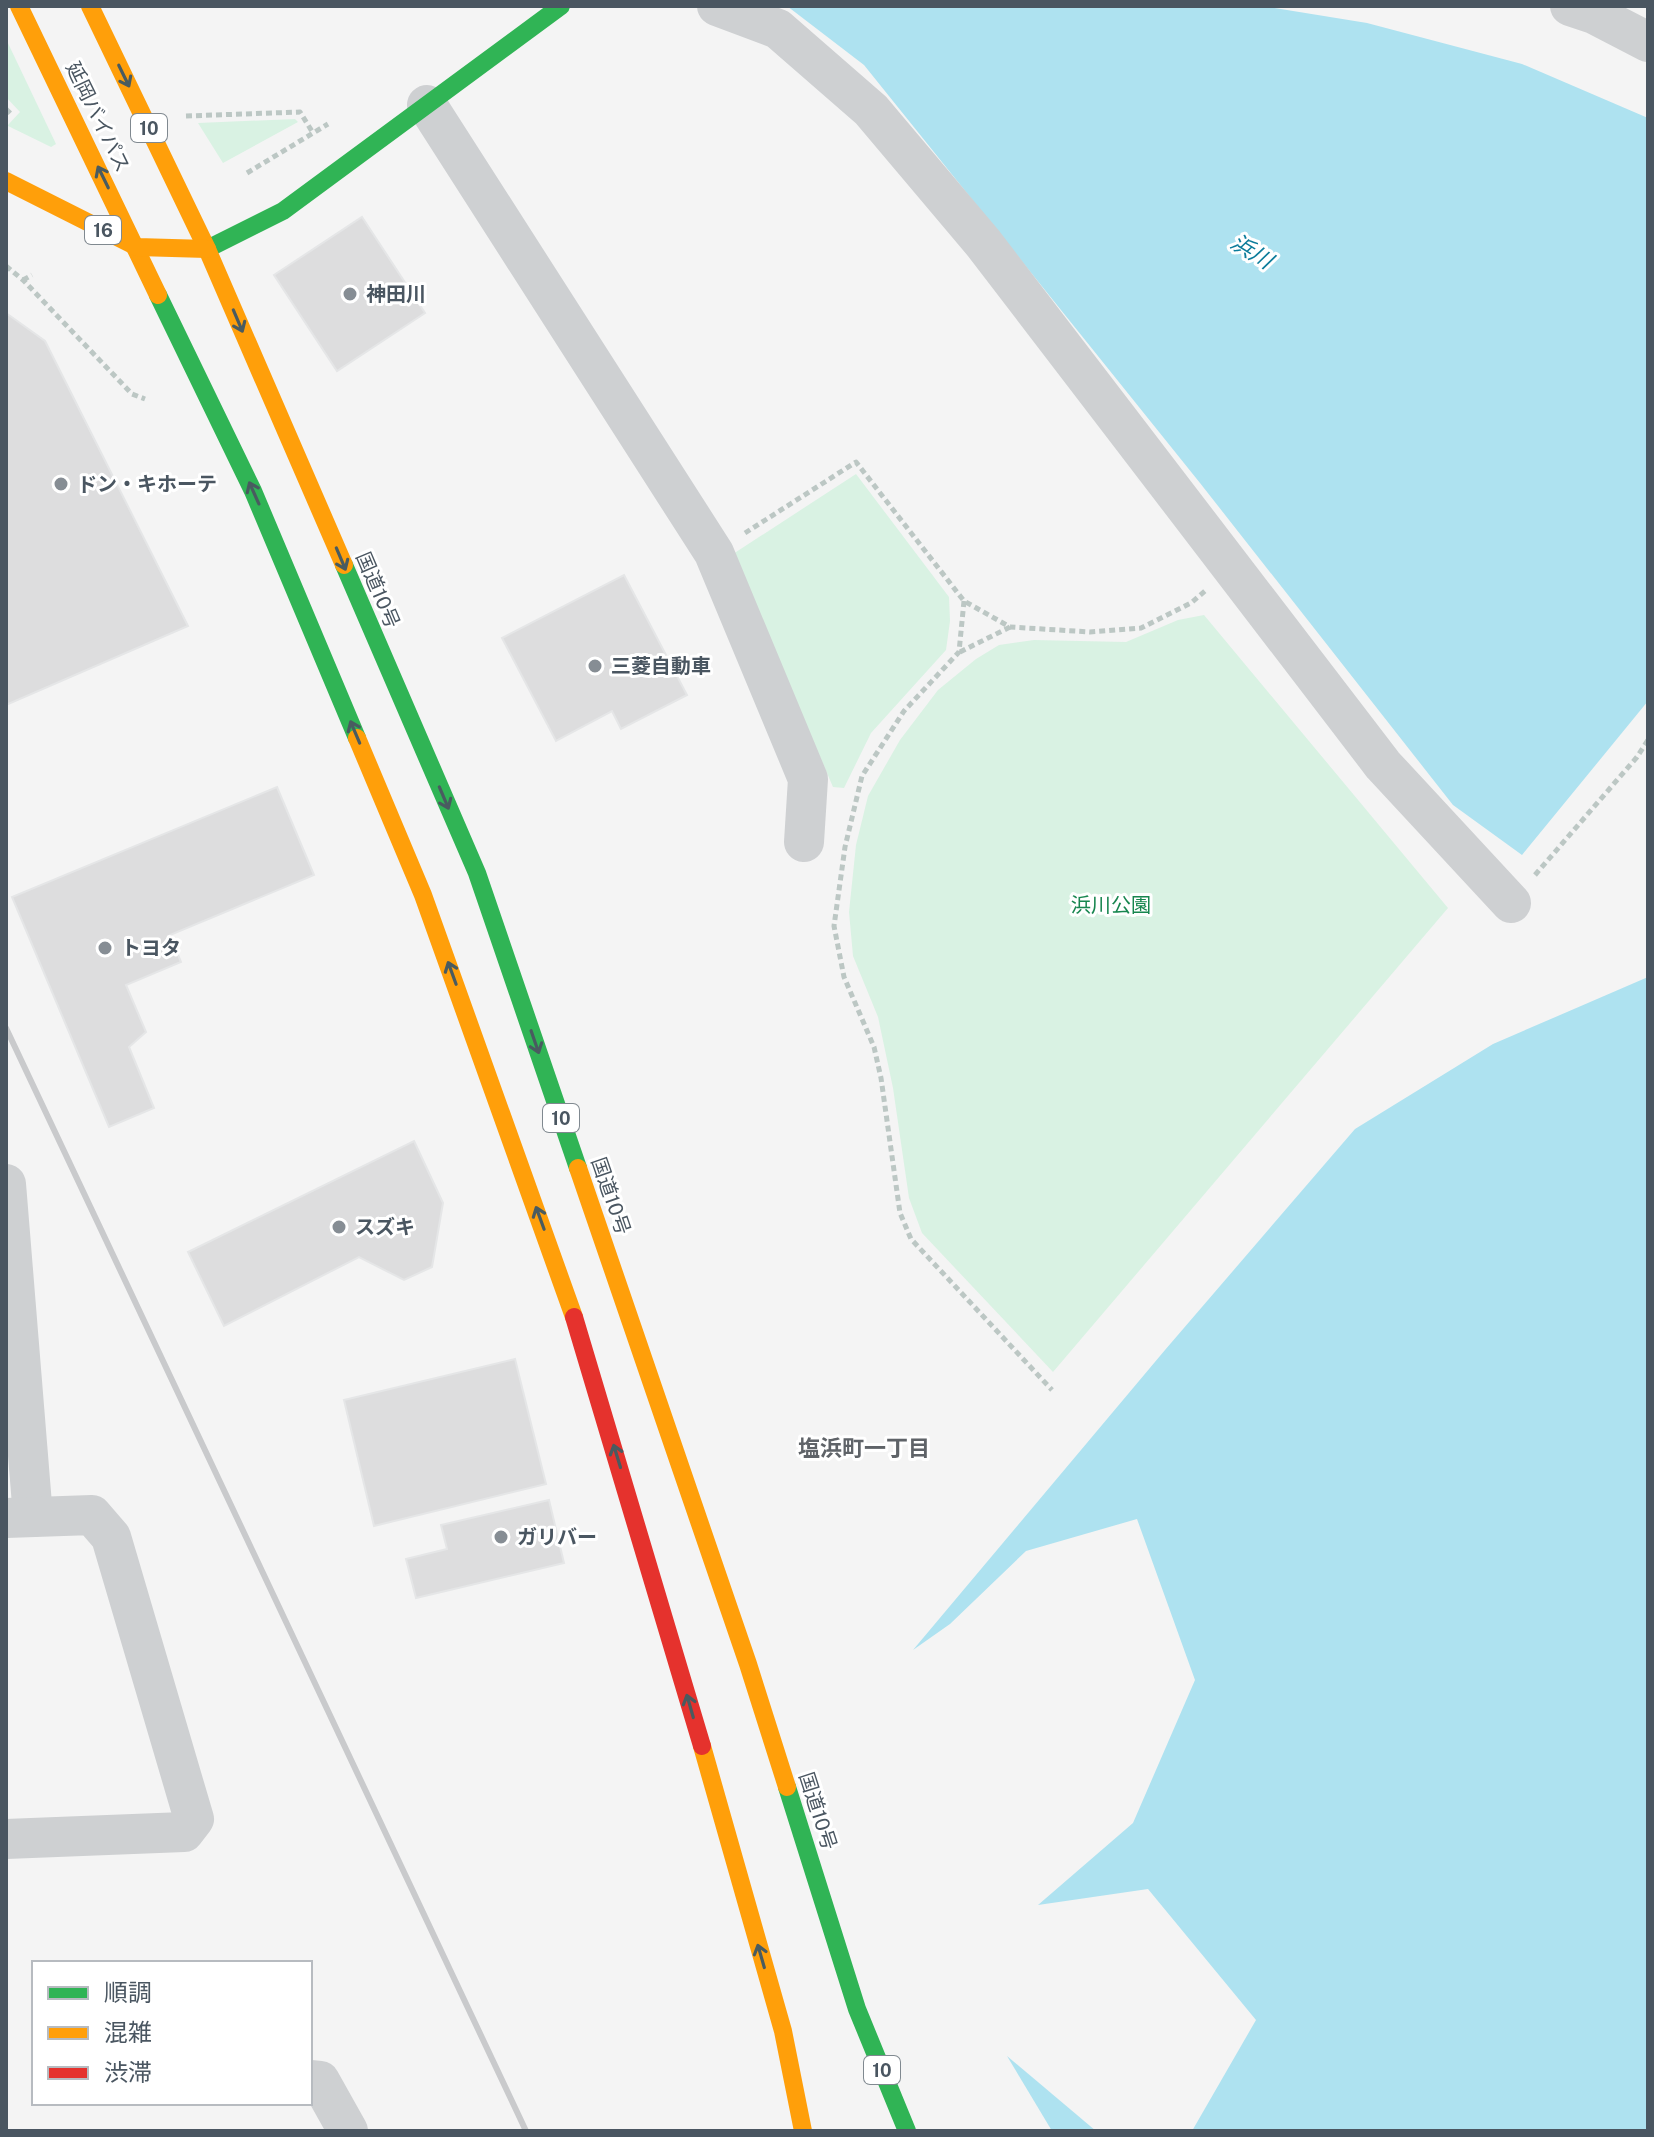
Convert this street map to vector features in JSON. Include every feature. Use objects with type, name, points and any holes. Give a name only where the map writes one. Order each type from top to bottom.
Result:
[{"type":"main road","name":"延岡バイパス","points":[[19,6],[137,247]]},
{"type":"main road","name":"延岡バイパス","points":[[90,6],[207,249]]},
{"type":"main road","points":[[207,249],[283,211],[561,6]]},
{"type":"main road","name":"16","points":[[6,181],[137,247],[207,249]]},
{"type":"main road","points":[[137,247],[260,506],[423,895],[566,1291],[659,1596],[783,2031],[803,2131]]},
{"type":"main road","name":"国道10号","points":[[207,249],[477,873],[743,1649],[857,2009],[907,2131]]},
{"type":"main road","name":"10","points":[[857,2009],[887,2131]]},
{"type":"main road","points":[[783,2031],[822,2131]]},
{"type":"street","points":[[717,6],[778,29],[871,110],[984,244],[1383,765],[1511,903]]},
{"type":"street","points":[[1570,6],[1594,14],[1648,42]]},
{"type":"street","points":[[427,105],[714,553],[808,779],[804,842]]},
{"type":"street","points":[[6,1184],[20,1518],[92,1515],[111,1537],[194,1819],[184,1832],[6,1839]]},
{"type":"street","points":[[312,2080],[320,2081],[348,2131]]},
{"type":"path","points":[[186,116],[300,112],[313,133]]},
{"type":"path","points":[[6,266],[132,394],[145,399]]},
{"type":"path","points":[[23,280],[32,275]]},
{"type":"path","points":[[714,553],[856,462],[964,601],[1010,627],[1090,632],[1141,628],[1191,603],[1233,567]]},
{"type":"path","points":[[959,652],[964,601]]},
{"type":"path","points":[[1010,627],[959,652],[904,711],[862,776],[845,847],[834,926],[844,977],[874,1047],[900,1213],[911,1239],[1052,1390]]},
{"type":"path","points":[[1511,903],[1637,757],[1648,740]]},
{"type":"green space","points":[[6,39],[56,144],[51,147],[6,125],[20,112],[6,97]]},
{"type":"green space","points":[[295,119],[298,122],[223,163],[198,123]]},
{"type":"green space","points":[[856,474],[949,597],[950,621],[946,650],[871,733],[844,788],[833,787],[733,554]]},
{"type":"green space","name":"浜川公園","points":[[1204,615],[1448,908],[1053,1372],[922,1233],[909,1198],[893,1088],[878,1017],[853,956],[849,912],[856,845],[868,796],[900,740],[938,690],[976,659],[999,645],[1034,640],[1126,642],[1178,620]]},
{"type":"water","name":"浜川","points":[[787,6],[1262,6],[1367,23],[1522,64],[1648,118],[1648,701],[1522,855],[1453,805],[1200,483],[864,65]]},
{"type":"water","points":[[1648,977],[1648,2131],[1192,2131],[1256,2020],[1148,1889],[1038,1905],[1133,1823],[1195,1680],[1137,1519],[1026,1551],[950,1624],[913,1650],[1355,1129],[1493,1044]]},
{"type":"water","points":[[1007,2056],[1096,2131],[1052,2131]]},
{"type":"building","name":"神田川","points":[[362,217],[425,313],[337,371],[274,275]]},
{"type":"building","name":"ドン・キホーテ","points":[[6,313],[45,341],[188,626],[6,705]]},
{"type":"building","name":"三菱自動車","points":[[624,575],[687,695],[621,729],[612,711],[556,741],[502,638]]},
{"type":"building","name":"トヨタ","points":[[277,787],[314,875],[170,935],[181,962],[126,985],[146,1032],[129,1047],[154,1108],[109,1127],[12,897]]},
{"type":"building","name":"スズキ","points":[[414,1141],[443,1203],[432,1267],[404,1280],[359,1257],[224,1326],[188,1252]]},
{"type":"building","points":[[515,1359],[546,1484],[374,1526],[344,1400]]},
{"type":"building","name":"ガリバー","points":[[549,1500],[564,1563],[416,1598],[406,1559],[447,1549],[441,1525]]},
{"type":"railway","points":[[6,1028],[526,2131]]},
{"type":"traffic: fast","points":[[207,249],[283,211],[561,6]]},
{"type":"traffic: fast","points":[[158,295],[253,491],[357,738]]},
{"type":"traffic: fast","points":[[344,565],[477,873],[578,1168]]},
{"type":"traffic: fast","points":[[787,1787],[857,2009],[907,2131]]},
{"type":"traffic: slow","points":[[19,6],[158,295]]},
{"type":"traffic: slow","points":[[90,6],[207,249],[344,565]]},
{"type":"traffic: slow","points":[[6,181],[137,247],[207,249]]},
{"type":"traffic: slow","points":[[357,738],[423,895],[574,1317]]},
{"type":"traffic: slow","points":[[578,1168],[787,1787]]},
{"type":"traffic: slow","points":[[702,1746],[783,2031],[803,2131]]},
{"type":"traffic: jam","points":[[574,1317],[702,1746]]},
{"type":"place","name":"神田川","points":[[350,294]]},
{"type":"place","name":"ドン・キホーテ","points":[[61,484]]},
{"type":"place","name":"三菱自動車","points":[[595,666]]},
{"type":"place","name":"トヨタ","points":[[105,948]]},
{"type":"place","name":"スズキ","points":[[339,1227]]},
{"type":"place","name":"ガリバー","points":[[501,1537]]},
{"type":"district","name":"塩浜町一丁目","points":[[864,1448]]}]
